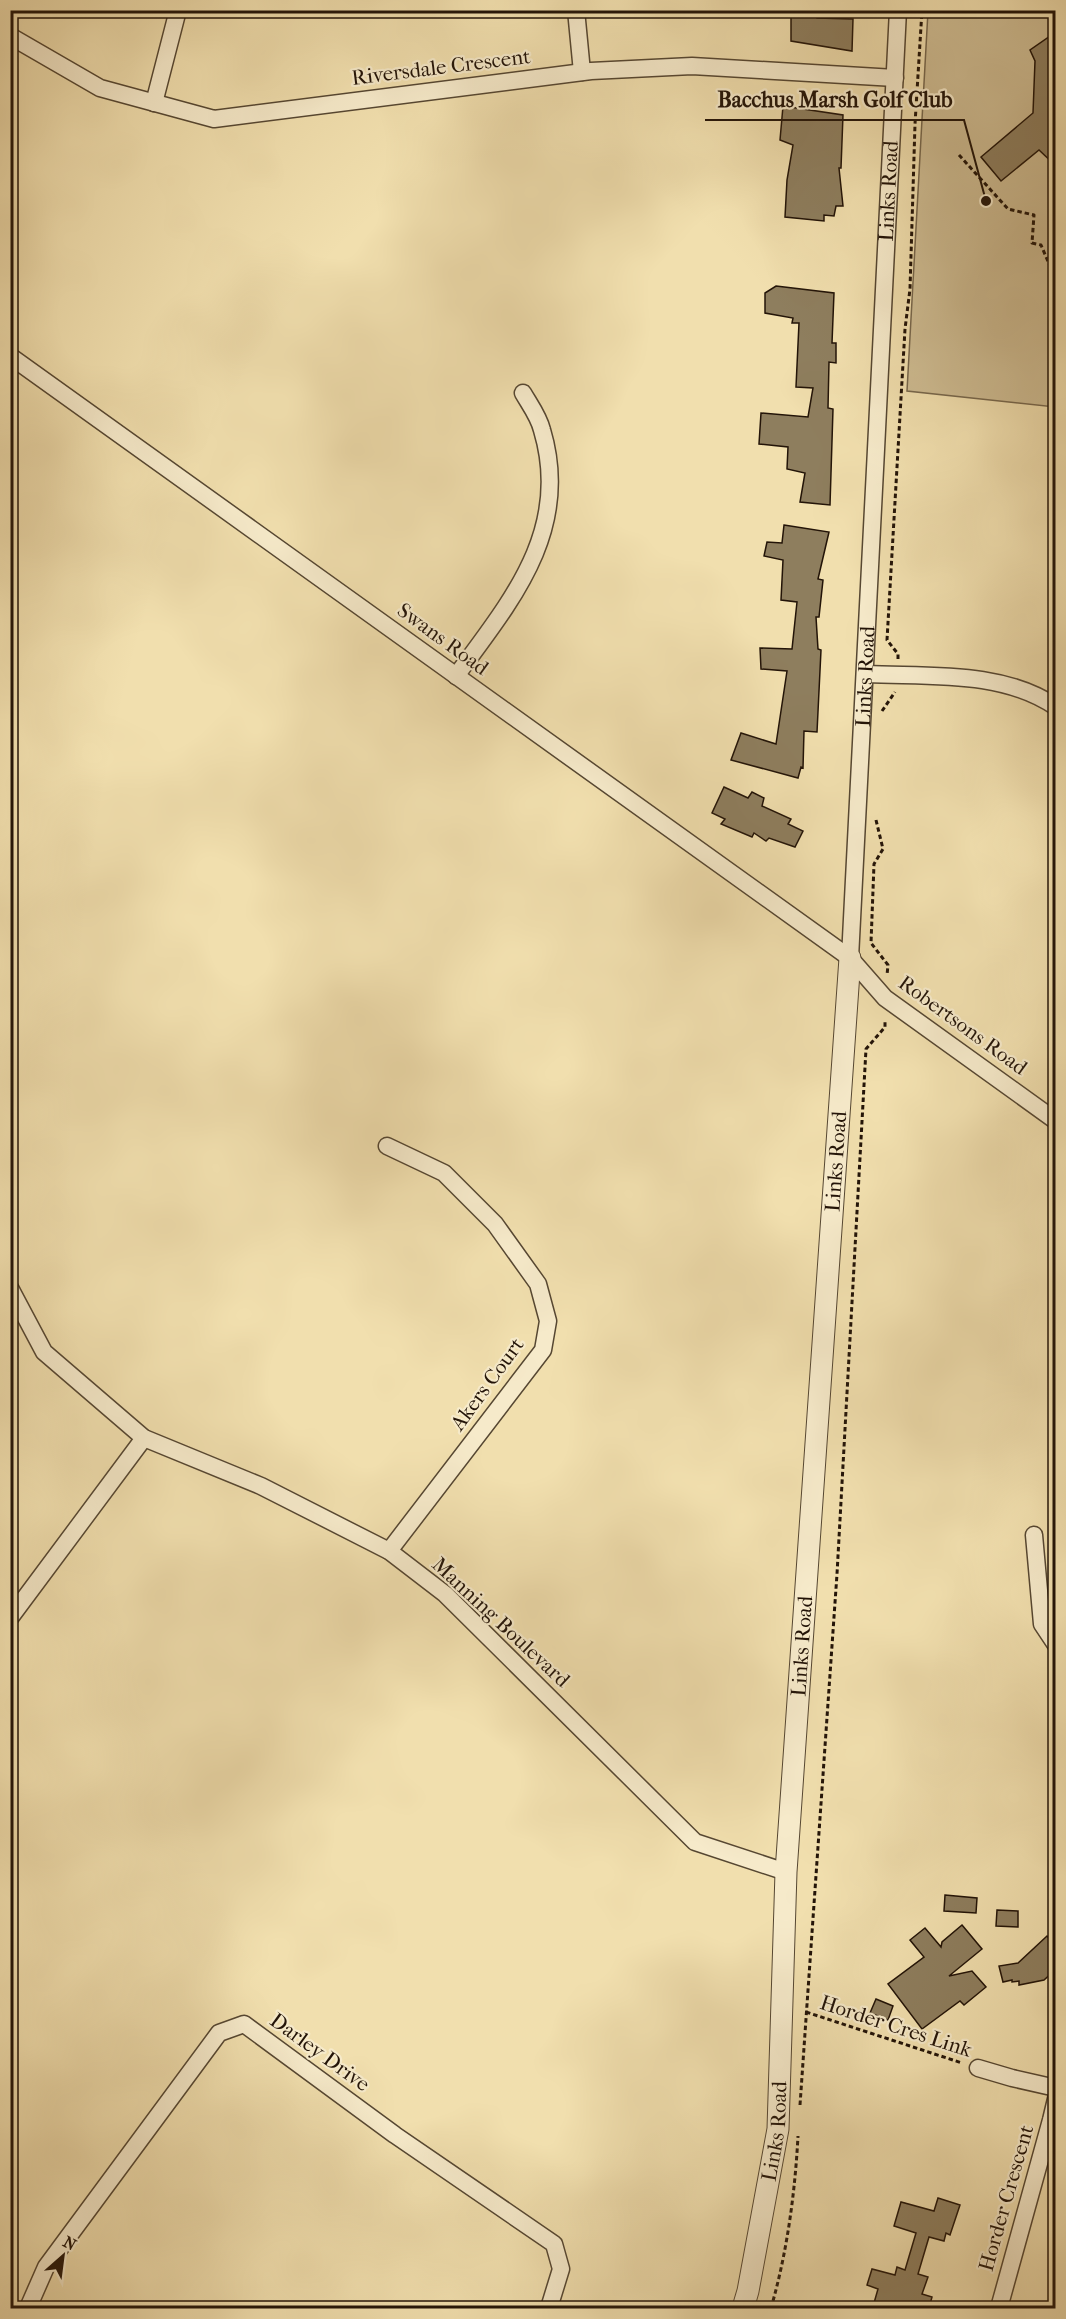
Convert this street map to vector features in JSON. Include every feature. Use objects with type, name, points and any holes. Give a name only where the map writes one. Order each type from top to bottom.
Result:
[{"type":"street","points":[[154,103],[178,10]]},
{"type":"street","points":[[576,10],[582,72]]},
{"type":"street","name":"Links Road","points":[[743,2308],[778,2129],[786,1872],[850,957],[867,674],[898,10]]},
{"type":"street","name":"Riversdale Crescent","points":[[10,36],[100,88],[214,118],[582,72],[692,66],[895,78]]},
{"type":"street","name":"Swans Road","points":[[10,356],[850,957]]},
{"type":"street","points":[[456,676],[512,600],[533,560],[547,514],[551,471],[542,428],[523,393]]},
{"type":"street","points":[[867,674],[968,679],[999,683],[1027,692],[1056,707]]},
{"type":"street","name":"Robertsons Road","points":[[850,957],[885,998],[1056,1121]]},
{"type":"street","name":"Akers Court","points":[[387,1146],[444,1173],[495,1224],[538,1284],[548,1321],[543,1350],[389,1551]]},
{"type":"street","name":"Manning Boulevard","points":[[10,1288],[44,1352],[144,1438],[261,1486],[389,1551],[445,1594],[695,1842],[786,1872]]},
{"type":"street","points":[[10,1618],[144,1438]]},
{"type":"street","points":[[1034,1535],[1042,1624],[1056,1645]]},
{"type":"street","name":"Darley Drive","points":[[28,2308],[45,2267],[219,2033],[244,2024],[395,2135],[554,2244],[561,2270],[549,2308]]},
{"type":"street","points":[[978,2068],[1056,2088]]},
{"type":"street","name":"Horder Crescent","points":[[999,2308],[1056,2099]]},
{"type":"path","points":[[882,711],[898,689],[898,654],[886,640],[905,329],[910,289],[915,124],[922,10]]},
{"type":"path","points":[[959,155],[1008,209],[1034,215],[1032,243],[1041,245],[1056,280]]},
{"type":"path","points":[[800,2106],[837,1574],[866,1049],[885,1028],[888,965],[871,944],[874,864],[884,849],[875,816]]},
{"type":"path","name":"Horder Cres Link","points":[[806,2012],[978,2068]]},
{"type":"path","points":[[771,2308],[778,2284],[796,2176],[799,2129]]},
{"type":"shaded area","points":[[928,11],[1055,11],[1055,407],[907,391]]},
{"type":"building","points":[[791,10],[816,10],[817,18],[853,19],[852,51],[791,41]]},
{"type":"building","points":[[1056,32],[1056,166],[1039,150],[1001,181],[981,157],[1033,113],[1035,61],[1030,50]]},
{"type":"building","points":[[783,106],[843,115],[841,168],[839,168],[843,206],[836,206],[834,216],[824,215],[824,221],[785,217],[787,180],[793,145],[780,140]]},
{"type":"building","points":[[776,286],[834,293],[832,343],[836,343],[836,363],[829,362],[828,408],[833,409],[830,505],[800,502],[805,473],[787,469],[788,447],[759,444],[761,413],[808,417],[813,388],[796,387],[799,323],[792,323],[793,318],[765,313],[765,293]]},
{"type":"building","points":[[784,525],[829,532],[818,579],[823,580],[819,617],[816,617],[818,649],[821,650],[817,732],[804,731],[803,768],[801,767],[798,778],[731,760],[741,733],[776,744],[787,671],[761,669],[760,648],[792,649],[797,602],[781,600],[783,560],[764,556],[767,542],[782,543]]},
{"type":"building","points":[[724,787],[748,798],[752,792],[764,798],[762,806],[791,819],[788,824],[803,831],[795,847],[769,838],[766,841],[754,833],[752,837],[721,824],[725,819],[712,813]]},
{"type":"building","points":[[945,1895],[977,1898],[976,1913],[944,1911]]},
{"type":"building","points":[[997,1910],[1018,1911],[1018,1927],[996,1926]]},
{"type":"building","points":[[962,1925],[982,1949],[949,1976],[972,1971],[986,1987],[964,2005],[960,2001],[922,2029],[888,1984],[924,1957],[910,1940],[925,1928],[941,1947],[942,1942]]},
{"type":"building","points":[[1047,1936],[1056,1946],[1056,1969],[1044,1980],[1019,1985],[1019,1981],[1003,1982],[999,1966],[1018,1963]]},
{"type":"building","points":[[876,1999],[893,2006],[888,2020],[870,2013]]},
{"type":"building","points":[[938,2198],[960,2205],[950,2235],[946,2233],[944,2241],[929,2237],[918,2274],[928,2277],[922,2294],[932,2297],[929,2308],[893,2308],[874,2303],[878,2289],[867,2285],[872,2269],[895,2275],[897,2267],[905,2270],[916,2233],[894,2226],[901,2202],[934,2211]]},
{"type":"place","name":"Bacchus Marsh Golf Club","points":[[986,201]]}]
